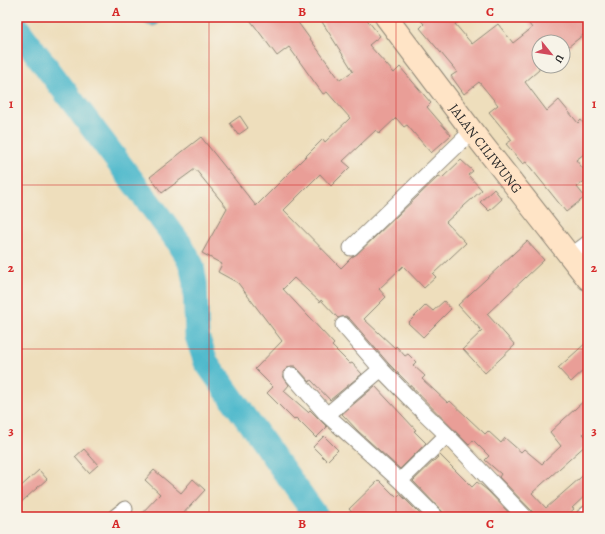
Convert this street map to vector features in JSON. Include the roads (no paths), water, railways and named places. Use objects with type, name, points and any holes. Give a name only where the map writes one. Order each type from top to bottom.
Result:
[{"type":"main road","name":"JALAN CILIWUNG","points":[[386,17],[472,131],[588,279]]},
{"type":"street","points":[[352,248],[472,131]]},
{"type":"street","points":[[571,256],[588,243]]},
{"type":"street","points":[[343,325],[381,369],[447,435],[525,517]]},
{"type":"street","points":[[327,415],[381,369]]},
{"type":"street","points":[[292,375],[327,415],[400,481],[436,517]]},
{"type":"street","points":[[400,481],[447,435]]},
{"type":"street","points":[[584,517],[588,513]]},
{"type":"water","points":[[135,17],[164,17],[160,22],[154,26],[151,26]]},
{"type":"waterway","points":[[17,28],[180,244],[192,266],[195,284],[197,336],[206,362],[317,517]]}]
